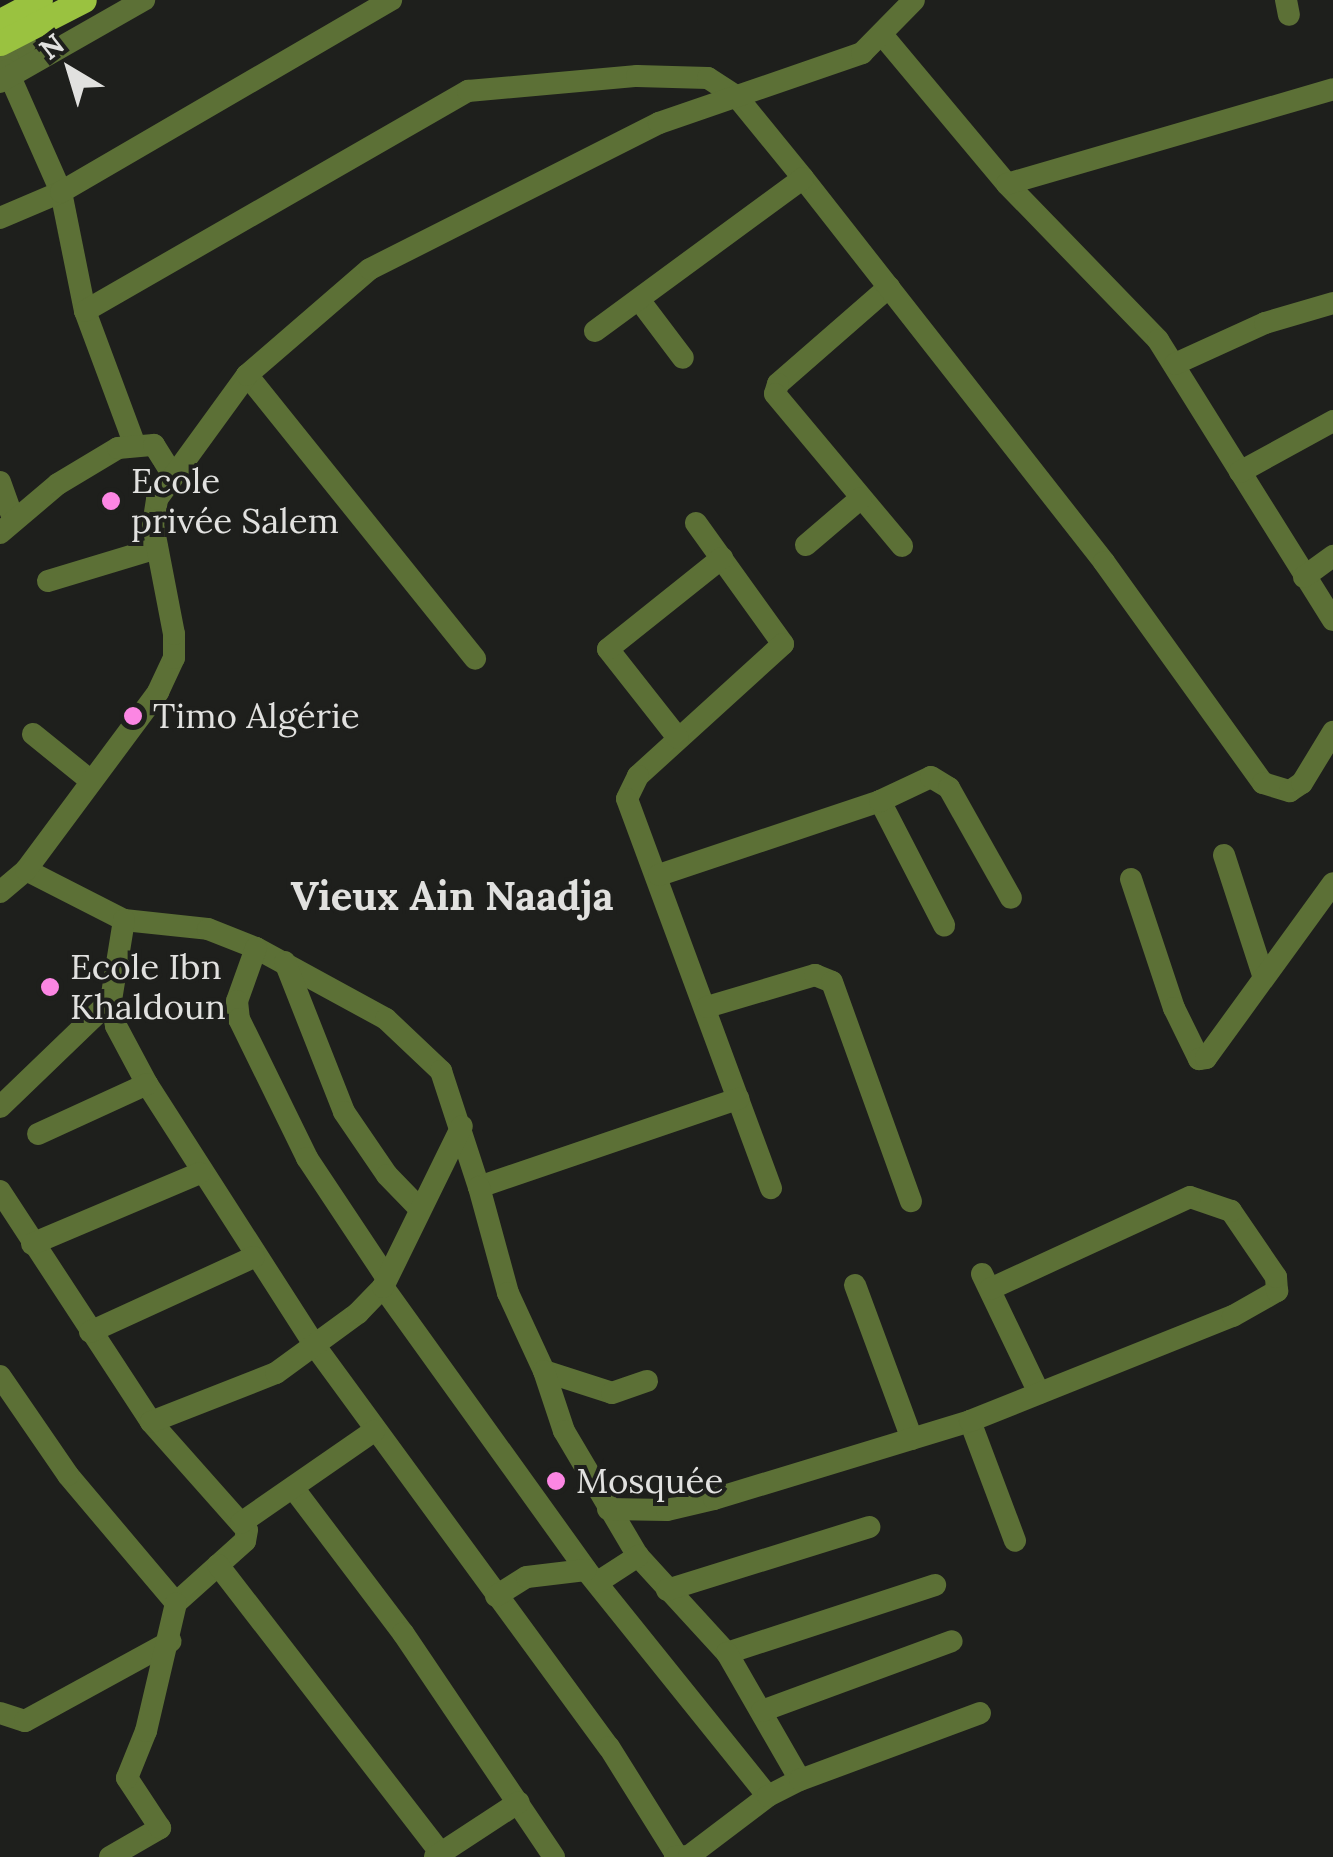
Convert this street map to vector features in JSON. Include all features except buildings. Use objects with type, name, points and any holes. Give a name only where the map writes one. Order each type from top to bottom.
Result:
[{"type":"main road","points":[[8,32],[40,0]]},
{"type":"main road","points":[[8,32],[84,0]]},
{"type":"street","points":[[5,80],[144,0]]},
{"type":"street","points":[[0,218],[61,192],[390,0]]},
{"type":"street","points":[[1,890],[26,870],[158,692],[174,658],[157,548],[157,498],[247,375],[370,269],[467,225],[635,134],[862,53],[884,37],[914,0]]},
{"type":"street","points":[[8,32],[24,48],[8,60],[5,80],[61,192],[85,311],[134,443]]},
{"type":"street","points":[[884,37],[1007,184],[1124,300],[1175,364],[1333,619]]},
{"type":"street","points":[[85,311],[468,91],[637,76],[708,78],[738,97],[889,287],[1104,562],[1263,784],[1290,792],[1302,783],[1333,732]]},
{"type":"street","points":[[1007,184],[1333,90]]},
{"type":"street","points":[[595,331],[803,178]]},
{"type":"street","points":[[889,287],[778,384],[775,394],[902,546]]},
{"type":"street","points":[[640,301],[683,358]]},
{"type":"street","points":[[1175,364],[1265,324],[1333,303]]},
{"type":"street","points":[[247,375],[476,659]]},
{"type":"street","points":[[1240,472],[1333,421]]},
{"type":"street","points":[[0,482],[7,527],[97,458],[134,443],[154,445],[173,476]]},
{"type":"street","points":[[806,545],[861,498]]},
{"type":"street","points":[[696,522],[783,644],[672,743],[629,787],[626,799],[660,875],[770,1188]]},
{"type":"street","points":[[48,581],[157,548]]},
{"type":"street","points":[[1304,577],[1333,556]]},
{"type":"street","points":[[672,743],[608,649],[722,558]]},
{"type":"street","points":[[33,734],[90,781]]},
{"type":"street","points":[[660,875],[880,801],[931,776],[949,788],[1012,898]]},
{"type":"street","points":[[880,801],[944,925]]},
{"type":"street","points":[[1224,855],[1264,974]]},
{"type":"street","points":[[26,870],[124,920],[208,930],[256,948],[386,1019],[441,1071],[462,1126],[508,1293],[544,1372],[564,1432],[638,1556],[727,1652],[800,1780]]},
{"type":"street","points":[[1132,879],[1174,1008],[1199,1059],[1206,1058],[1333,882]]},
{"type":"street","points":[[124,920],[111,1000],[116,1026],[147,1084],[254,1257],[374,1432],[609,1747],[676,1856],[702,1848],[768,1796],[800,1780],[980,1713]]},
{"type":"street","points":[[256,948],[238,1001],[239,1019],[307,1158],[384,1282],[592,1576],[768,1796]]},
{"type":"street","points":[[284,962],[344,1112],[387,1175],[420,1209]]},
{"type":"street","points":[[708,1007],[815,975],[832,982],[911,1201]]},
{"type":"street","points":[[0,1107],[111,1000]]},
{"type":"street","points":[[38,1134],[147,1084]]},
{"type":"street","points":[[480,1187],[738,1099]]},
{"type":"street","points":[[151,1422],[226,1398],[315,1346],[384,1282],[462,1126]]},
{"type":"street","points":[[32,1244],[200,1173]]},
{"type":"street","points":[[0,1191],[151,1422],[241,1523],[246,1541],[176,1603],[171,1641],[128,1778],[160,1828],[110,1857]]},
{"type":"street","points":[[608,1509],[667,1510],[714,1499],[970,1421],[1265,1301],[1277,1291],[1276,1277],[1231,1211],[1190,1197],[986,1282],[1038,1392]]},
{"type":"street","points":[[90,1332],[254,1257]]},
{"type":"street","points":[[854,1285],[912,1439]]},
{"type":"street","points":[[544,1372],[612,1393],[646,1380]]},
{"type":"street","points":[[0,1376],[68,1475],[176,1603]]},
{"type":"street","points":[[970,1421],[1016,1542]]},
{"type":"street","points":[[241,1523],[374,1432]]},
{"type":"street","points":[[294,1489],[554,1857]]},
{"type":"street","points":[[667,1590],[870,1527]]},
{"type":"street","points":[[496,1596],[528,1577],[592,1576],[638,1556]]},
{"type":"street","points":[[218,1565],[441,1856],[518,1802]]},
{"type":"street","points":[[727,1652],[934,1586]]},
{"type":"street","points":[[0,1713],[25,1721],[171,1641]]},
{"type":"street","points":[[762,1710],[952,1641]]},
{"type":"place","name":"Ecole privée Salem","points":[[111,501]]},
{"type":"place","name":"Timo Algérie","points":[[133,716]]},
{"type":"place","name":"Ecole Ibn Khaldoun","points":[[50,987]]},
{"type":"place","name":"Mosquée","points":[[556,1481]]},
{"type":"district","name":"Vieux Ain Naadja","points":[[452,896]]}]
